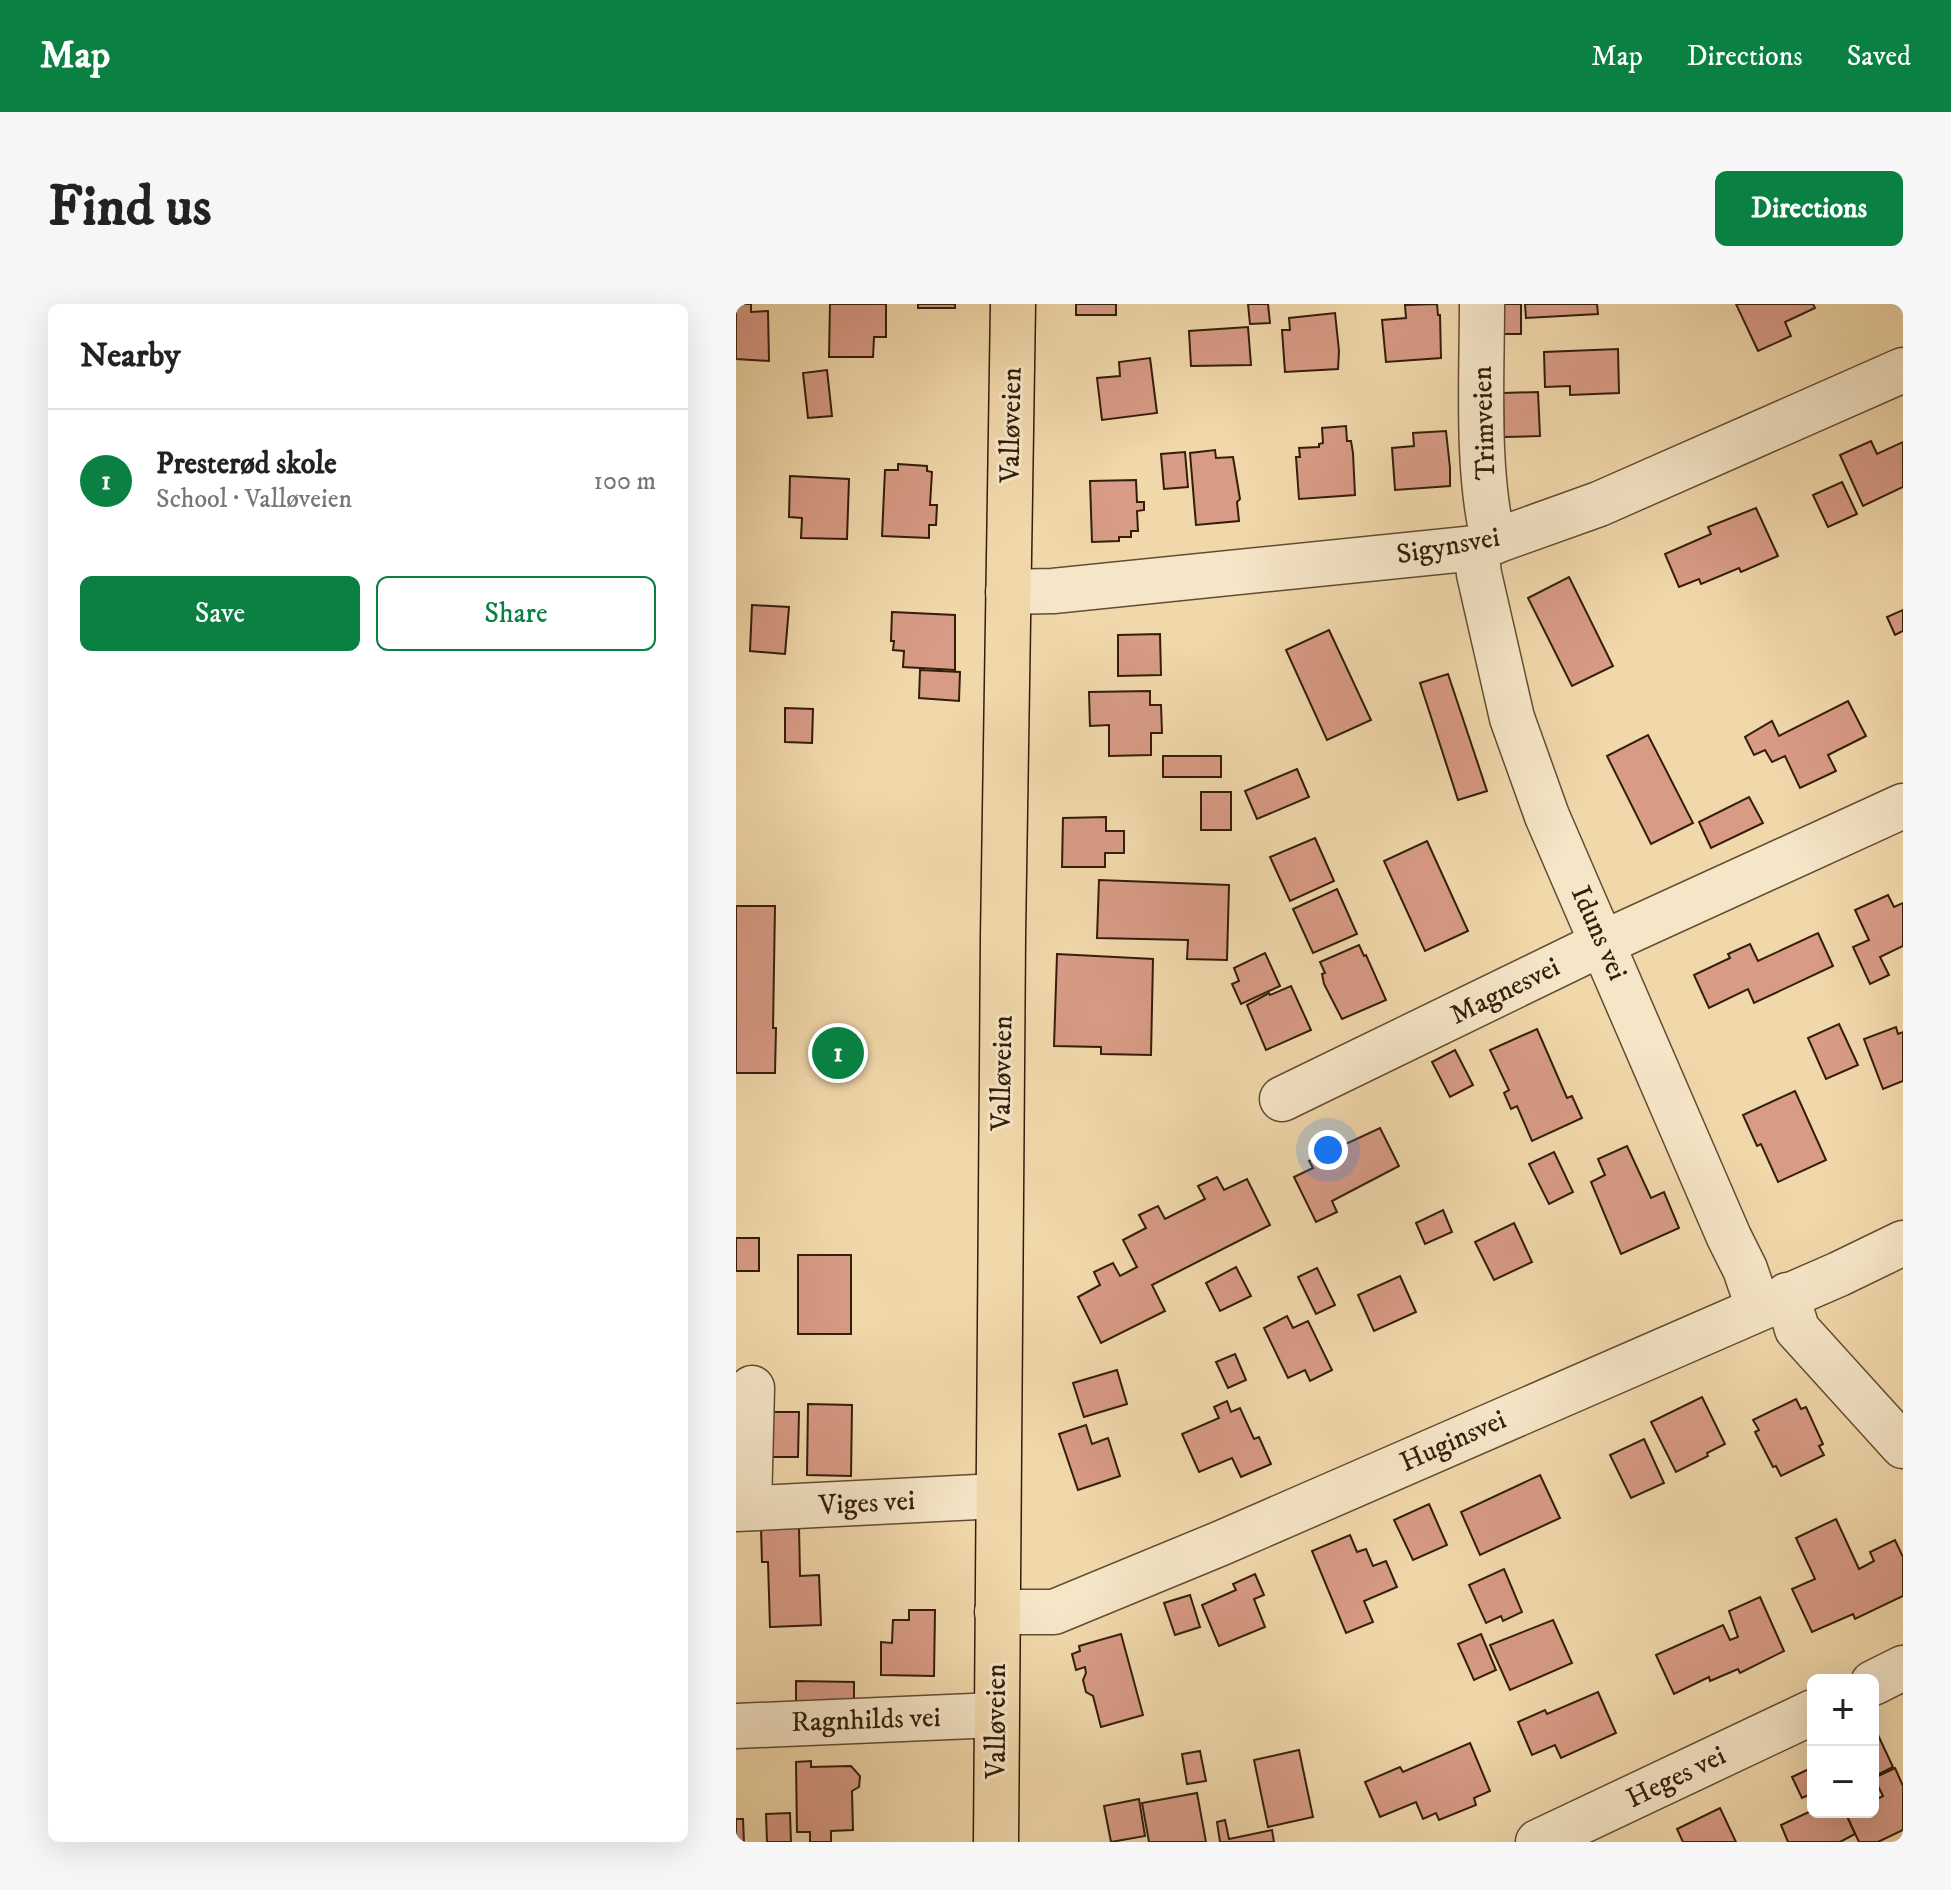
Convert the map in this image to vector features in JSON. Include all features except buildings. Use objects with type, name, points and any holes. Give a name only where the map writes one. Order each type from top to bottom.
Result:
[{"type":"main road","name":"Valløveien","points":[[996,1842],[1013,304]]},
{"type":"street","name":"Trimveien","points":[[1482,304],[1484,469],[1489,523],[1485,545]]},
{"type":"street","name":"Sigynsvei","points":[[1008,592],[1053,591],[1485,545],[1599,504],[1903,370]]},
{"type":"street","name":"Iduns vei","points":[[1485,545],[1479,574],[1512,718],[1547,816],[1722,1223],[1745,1269],[1903,1446]]},
{"type":"street","name":"Magnesvei","points":[[1282,1099],[1603,943],[1903,806]]},
{"type":"street","name":"Huginsvei","points":[[997,1612],[1054,1612],[1219,1544],[1903,1243]]},
{"type":"street","points":[[743,1509],[752,1388]]},
{"type":"street","name":"Viges vei","points":[[743,1509],[998,1496]]},
{"type":"street","points":[[1879,1680],[1903,1668]]},
{"type":"street","name":"Ragnhilds vei","points":[[736,1726],[996,1715]]},
{"type":"street","name":"Heges vei","points":[[1538,1842],[1807,1715]]},
{"type":"place","name":"Presterød skole","points":[[838,1053]]}]
